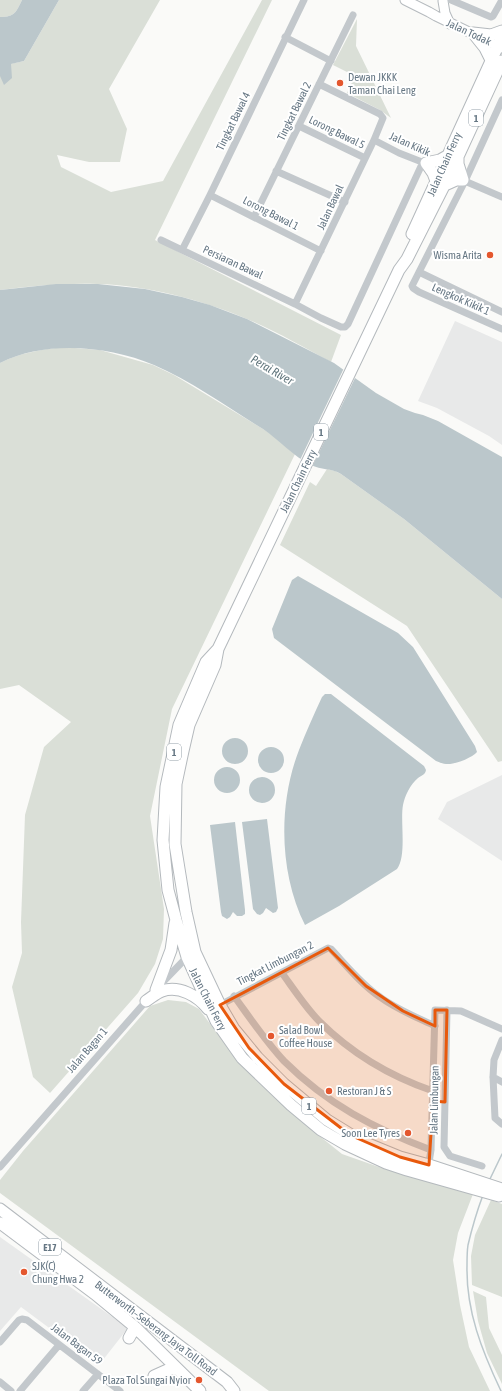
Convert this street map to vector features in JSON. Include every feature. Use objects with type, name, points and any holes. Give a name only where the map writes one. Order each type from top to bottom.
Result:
[{"type":"highway","points":[[472,33],[491,36],[502,31]]},
{"type":"highway","points":[[472,33],[497,61]]},
{"type":"highway","name":"Jalan Chain Ferry","points":[[501,44],[497,61],[440,183],[401,258],[399,270],[218,649],[215,665],[189,725],[176,784],[175,844],[191,954],[234,1029],[257,1057],[284,1084],[327,1120],[362,1141],[428,1170],[501,1194]]},
{"type":"highway","points":[[452,156],[458,164],[464,180],[440,183],[425,163],[452,156]]},
{"type":"highway","name":"Jalan Chain Ferry","points":[[218,649],[206,662],[179,725],[166,787],[163,840],[168,890],[176,920],[191,954],[216,1021],[242,1058],[291,1106],[321,1130],[345,1144],[386,1163],[428,1170]]},
{"type":"highway","points":[[156,990],[171,950],[176,920]]},
{"type":"highway","points":[[146,1001],[162,991],[180,990],[202,1001],[216,1021]]},
{"type":"highway","name":"Butterworth–Seberang Jaya Toll Road","points":[[0,1208],[97,1290],[200,1391]]},
{"type":"highway","name":"Butterworth–Seberang Jaya Toll Road","points":[[0,1223],[227,1382],[234,1391]]},
{"type":"highway","points":[[129,1338],[135,1327]]},
{"type":"highway","points":[[154,1376],[174,1367]]},
{"type":"main road","name":"Jalan Todak","points":[[396,0],[427,15],[436,16]]},
{"type":"main road","name":"Jalan Todak","points":[[405,0],[450,24],[501,44]]},
{"type":"main road","points":[[421,8],[432,8],[446,0]]},
{"type":"main road","points":[[446,0],[444,13],[450,24]]},
{"type":"street","name":"Tingkat Bawal 4","points":[[182,250],[304,0]]},
{"type":"street","points":[[436,16],[446,0],[491,17],[502,0]]},
{"type":"street","name":"Tingkat Bawal 2","points":[[254,217],[353,15]]},
{"type":"street","points":[[285,37],[330,61]]},
{"type":"street","name":"Jalan Bawal","points":[[295,304],[366,158],[383,118],[380,114],[319,84]]},
{"type":"street","points":[[419,272],[502,100]]},
{"type":"street","name":"Lorong Bawal 5","points":[[298,126],[366,158]]},
{"type":"street","name":"Jalan Kikik","points":[[374,140],[400,153],[502,197]]},
{"type":"street","name":"Jalan Chain Ferry","points":[[295,304],[341,327],[345,327],[348,324],[425,163]]},
{"type":"street","points":[[276,171],[345,202]]},
{"type":"street","name":"Lorong Bawal 1","points":[[210,195],[321,251]]},
{"type":"street","name":"Persiaran Bawal","points":[[162,240],[295,304]]},
{"type":"street","name":"Lengkok Kikik 1","points":[[502,312],[419,272],[412,286],[419,292],[502,329]]},
{"type":"street","name":"Tingkat Limbungan 2","points":[[220,1004],[328,948],[331,949],[366,986],[380,997],[403,1011],[435,1026]]},
{"type":"street","name":"Jalan Bagan 1","points":[[0,1167],[146,1001],[191,954]]},
{"type":"street","points":[[282,973],[319,1021],[360,1056],[408,1083],[433,1091]]},
{"type":"street","points":[[234,996],[283,1060],[304,1080],[335,1104],[368,1124],[431,1150]]},
{"type":"street","name":"Jalan Limbungan","points":[[428,1170],[431,1150],[435,1010],[447,1010],[444,1147],[450,1156],[482,1166]]},
{"type":"street","points":[[447,1010],[461,1011],[502,1029]]},
{"type":"street","points":[[502,1040],[495,1054],[493,1077],[495,1118],[502,1124]]},
{"type":"street","points":[[493,1077],[502,1082]]},
{"type":"street","points":[[433,1102],[445,1102]]},
{"type":"street","name":"Jalan Bagan 59","points":[[0,1342],[19,1320],[27,1320],[120,1391]]},
{"type":"street","points":[[20,1391],[60,1345]]},
{"type":"street","points":[[83,1391],[98,1374]]},
{"type":"street","points":[[0,1382],[11,1391]]},
{"type":"highlighted area","points":[[328,948],[366,986],[403,1011],[435,1026],[435,1010],[447,1010],[445,1102],[433,1101],[429,1165],[400,1157],[350,1135],[284,1084],[249,1048],[220,1005]]},
{"type":"shaded area","points":[[0,0],[22,0],[12,15],[0,17]]},
{"type":"shaded area","points":[[59,0],[160,0],[109,89],[127,129],[120,162],[89,162],[57,155],[61,167],[111,192],[163,181],[262,0],[272,0],[155,240],[341,335],[331,362],[279,334],[247,319],[230,312],[174,295],[135,287],[85,284],[48,285],[0,290],[0,76],[10,64],[24,61]]},
{"type":"shaded area","points":[[357,19],[356,46],[391,118],[380,110],[347,93],[355,76],[333,65]]},
{"type":"shaded area","points":[[455,321],[502,342],[502,445],[489,436],[437,408],[418,401]]},
{"type":"shaded area","points":[[62,347],[100,350],[153,365],[174,375],[263,429],[277,438],[295,454],[172,709],[150,816],[164,909],[163,939],[155,964],[138,993],[50,1093],[33,1077],[12,987],[22,953],[21,922],[25,815],[44,747],[71,722],[19,685],[0,689],[0,363],[22,354]]},
{"type":"shaded area","points":[[327,469],[341,474],[404,519],[502,599],[502,761],[498,762],[407,626],[280,545],[310,482],[316,486]]},
{"type":"shaded area","points":[[502,775],[502,861],[438,819],[447,802]]},
{"type":"shaded area","points":[[168,1000],[186,1002],[199,1009],[235,1057],[312,1130],[342,1154],[379,1167],[473,1194],[458,1233],[453,1260],[460,1305],[469,1347],[490,1391],[269,1391],[0,1193],[0,1180],[23,1151],[150,1006]]},
{"type":"shaded area","points":[[491,1200],[502,1204],[502,1297],[472,1285],[471,1256],[475,1235]]},
{"type":"shaded area","name":"SJK(C) Chung Hwa 2","points":[[0,1237],[128,1328],[99,1365],[21,1307],[0,1331]]},
{"type":"shaded area","points":[[473,1291],[486,1297],[489,1328],[502,1355],[502,1384],[487,1353],[478,1321]]},
{"type":"water","points":[[22,0],[59,0],[24,61],[11,64],[12,78],[4,85],[0,76],[0,17],[12,15]]},
{"type":"water","name":"Perai River","points":[[56,284],[98,284],[145,289],[210,305],[247,319],[334,363],[376,393],[404,409],[438,421],[502,457],[502,599],[404,519],[341,474],[315,467],[304,461],[263,429],[196,387],[154,365],[117,353],[77,348],[37,351],[0,363],[0,290]]},
{"type":"water","points":[[298,576],[398,633],[413,647],[475,746],[477,752],[467,759],[454,763],[445,764],[436,761],[274,638],[272,629],[292,580]]},
{"type":"water","points":[[325,694],[331,694],[424,766],[426,772],[410,787],[404,801],[402,812],[403,848],[400,863],[397,869],[339,906],[305,925],[296,905],[286,861],[284,838],[285,815],[287,793],[292,771],[307,730],[322,697]]},
{"type":"water","points":[[235,738],[244,742],[248,751],[244,760],[235,764],[226,760],[222,751],[226,742]]},
{"type":"water","points":[[271,747],[280,751],[284,760],[280,769],[271,773],[262,769],[258,760],[262,751]]},
{"type":"water","points":[[227,767],[236,771],[240,780],[236,789],[227,793],[218,789],[214,780],[218,771]]},
{"type":"water","points":[[262,777],[271,781],[275,790],[271,799],[262,803],[253,799],[249,790],[253,781]]},
{"type":"water","points":[[267,819],[278,908],[276,912],[273,913],[266,908],[260,915],[253,909],[242,822]]},
{"type":"water","points":[[235,822],[245,914],[242,916],[237,916],[233,912],[227,919],[222,916],[221,912],[210,825]]},
{"type":"pier","points":[[344,368],[356,376],[312,467],[300,460]]},
{"type":"waterway","points":[[489,1181],[502,1154]]},
{"type":"waterway","points":[[483,1195],[468,1245],[467,1283],[476,1330],[501,1391]]},
{"type":"place","name":"Dewan JKKK Taman Chai Leng","points":[[340,83]]},
{"type":"place","name":"Wisma Arita","points":[[490,255]]},
{"type":"place","name":"Salad Bowl Coffee House","points":[[271,1036]]},
{"type":"place","name":"Restoran J & S","points":[[329,1091]]},
{"type":"place","name":"Soon Lee Tyres","points":[[408,1133]]},
{"type":"place","name":"SJK(C) Chung Hwa 2","points":[[24,1272]]},
{"type":"place","name":"Plaza Tol Sungai Nyior","points":[[199,1380]]}]
